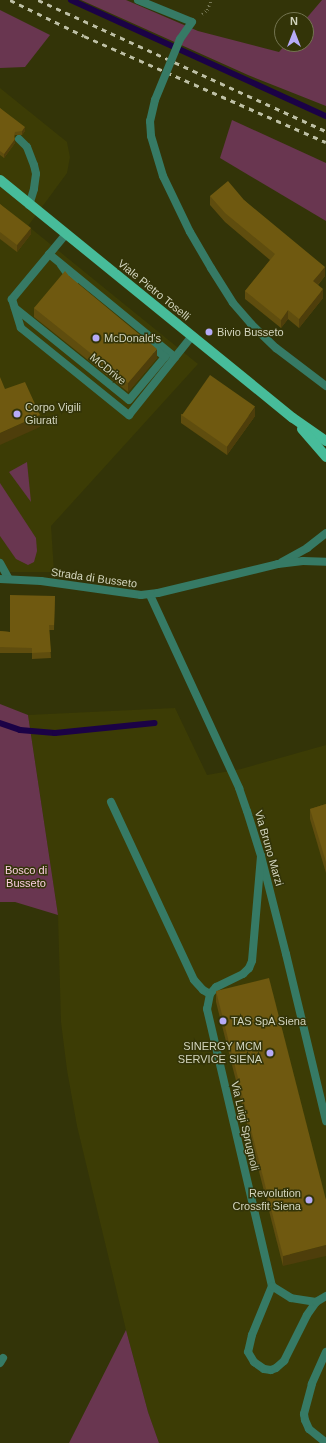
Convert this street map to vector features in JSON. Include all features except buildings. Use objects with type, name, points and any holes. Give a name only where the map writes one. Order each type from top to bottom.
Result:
[{"type":"main road","name":"Viale Pietro Toselli","points":[[0,180],[293,418],[326,441]]},
{"type":"main road","name":"Viale Pietro Toselli","points":[[293,418],[326,457]]},
{"type":"street","points":[[138,0],[192,22],[180,39],[155,100],[150,121],[151,136],[163,176],[190,232],[233,303],[250,324],[276,348],[326,386]]},
{"type":"street","points":[[19,139],[27,147],[36,174],[29,204]]},
{"type":"street","points":[[66,234],[49,254],[13,303],[21,328],[129,415],[192,336]]},
{"type":"street","points":[[49,254],[175,357]]},
{"type":"street","name":"MCDrive","points":[[13,303],[129,400],[165,357],[72,281],[62,265]]},
{"type":"street","name":"Strada di Busseto","points":[[278,564],[307,548],[326,533]]},
{"type":"street","name":"Strada di Busseto","points":[[0,579],[41,581],[129,594],[150,595],[278,564],[308,561],[326,562]]},
{"type":"street","points":[[0,563],[9,579]]},
{"type":"street","name":"Via Bruno Marzi","points":[[150,595],[239,788],[261,856],[326,1122]]},
{"type":"street","points":[[111,802],[194,980],[203,990],[210,994],[216,987],[243,974],[249,968],[252,961],[261,856]]},
{"type":"street","name":"Via Luigi Sprugnoli","points":[[210,994],[207,1002],[208,1016],[272,1286]]},
{"type":"street","points":[[316,1302],[291,1298],[272,1286],[248,1348],[251,1359],[264,1369],[276,1368],[284,1361],[307,1315],[316,1302],[326,1296]]},
{"type":"street","points":[[326,1352],[312,1384],[304,1414],[309,1429],[326,1442]]},
{"type":"shaded area","points":[[0,88],[67,142],[70,157],[67,173],[28,226],[198,364],[51,526],[54,572],[0,572]]},
{"type":"shaded area","points":[[175,708],[207,775],[241,769],[326,745],[326,1443],[159,1443],[148,1412],[126,1330],[77,1126],[67,1070],[61,1022],[58,915],[28,715]]},
{"type":"green space","points":[[81,0],[126,0],[198,31],[274,51],[274,52],[314,52],[314,12],[312,12],[322,0],[326,0],[326,106],[248,75]]},
{"type":"green space","points":[[0,10],[50,35],[25,67],[0,68]]},
{"type":"green space","points":[[232,120],[326,163],[326,221],[220,158]]},
{"type":"green space","points":[[27,462],[31,502],[9,472]]},
{"type":"green space","points":[[0,483],[36,538],[37,551],[34,562],[28,565],[16,559],[0,536]]},
{"type":"green space","name":"Bosco di Busseto","points":[[0,704],[28,715],[58,915],[15,902],[0,902]]},
{"type":"green space","points":[[126,1330],[148,1412],[159,1443],[69,1443]]},
{"type":"waterway","points":[[71,0],[326,116]]},
{"type":"waterway","points":[[0,723],[20,730],[55,733],[155,723]]},
{"type":"railway","points":[[10,0],[84,36],[326,142]]},
{"type":"railway","points":[[38,0],[326,131]]},
{"type":"place","name":"Bivio Busseto","points":[[209,332]]},
{"type":"place","name":"McDonald's","points":[[96,338]]},
{"type":"place","name":"Corpo Vigili Giurati","points":[[17,414]]},
{"type":"place","name":"TAS SpA Siena","points":[[223,1021]]},
{"type":"place","name":"SINERGY MCM SERVICE SIENA","points":[[270,1053]]},
{"type":"place","name":"Revolution Crossfit Siena","points":[[309,1200]]}]
